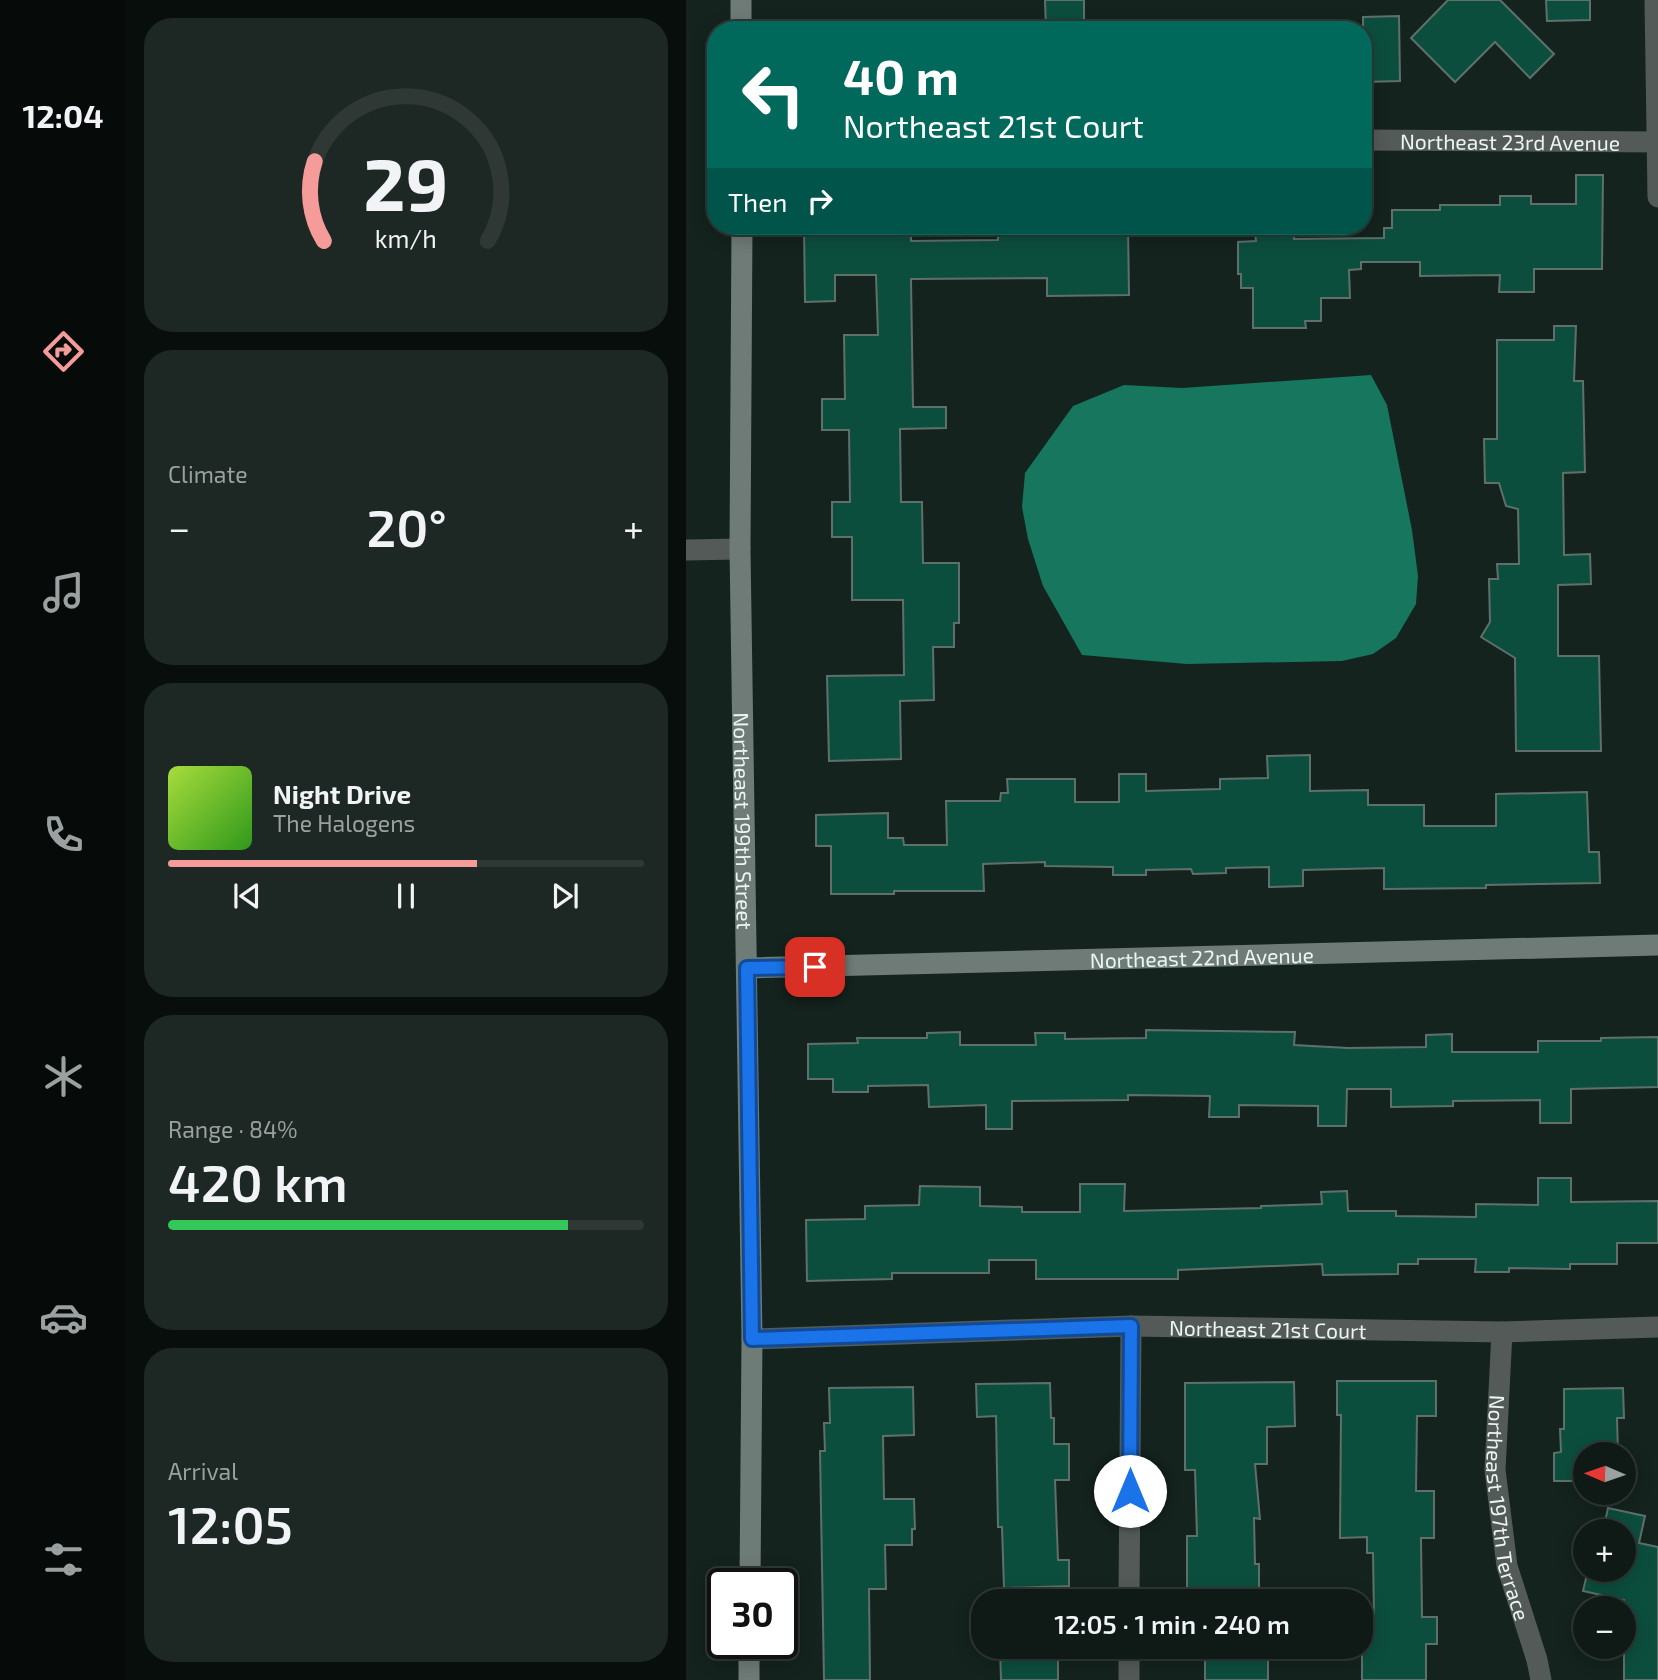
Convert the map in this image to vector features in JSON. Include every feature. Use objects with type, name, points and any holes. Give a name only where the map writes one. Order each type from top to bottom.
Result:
[{"type":"street","points":[[741,0],[741,21]]},
{"type":"street","points":[[1656,0],[1658,197]]},
{"type":"street","name":"Northeast 23rd Avenue","points":[[1372,140],[1658,142]]},
{"type":"street","name":"Northeast 199th Street","points":[[742,235],[740,549],[752,1339],[750,1568]]},
{"type":"street","points":[[686,550],[740,549]]},
{"type":"street","name":"Northeast 22nd Avenue","points":[[747,968],[1658,945]]},
{"type":"street","points":[[1129,1589],[1131,1326]]},
{"type":"street","name":"Northeast 21st Court","points":[[752,1339],[1131,1326],[1502,1332],[1658,1327]]},
{"type":"street","name":"Northeast 197th Terrace","points":[[1502,1332],[1495,1470],[1507,1566],[1541,1680]]},
{"type":"street","points":[[749,1659],[749,1680]]},
{"type":"street","points":[[1129,1659],[1129,1680]]},
{"type":"shaded area","points":[[1371,375],[1387,405],[1412,530],[1418,576],[1416,604],[1396,638],[1373,654],[1342,661],[1187,664],[1082,655],[1043,586],[1028,539],[1022,507],[1025,473],[1073,406],[1124,385],[1182,388]]},
{"type":"building","points":[[1045,0],[1084,0],[1084,21],[1046,21]]},
{"type":"building","points":[[1448,0],[1500,0],[1554,54],[1530,78],[1495,42],[1455,82],[1411,38]]},
{"type":"building","points":[[1546,0],[1590,0],[1590,20],[1547,21]]},
{"type":"building","points":[[1399,16],[1400,81],[1372,82],[1372,21],[1363,21],[1363,17]]},
{"type":"building","points":[[1576,175],[1603,175],[1602,269],[1534,269],[1534,292],[1499,292],[1500,275],[1420,276],[1420,262],[1361,262],[1361,269],[1349,270],[1350,298],[1321,298],[1321,321],[1305,321],[1306,328],[1253,328],[1253,288],[1241,288],[1238,242],[1256,241],[1255,235],[1294,235],[1294,239],[1384,238],[1384,228],[1392,228],[1392,210],[1440,210],[1440,205],[1500,205],[1500,196],[1531,196],[1531,204],[1576,204]]},
{"type":"building","points":[[804,235],[911,235],[911,241],[998,240],[998,235],[1128,235],[1129,295],[1047,296],[1047,278],[911,279],[913,407],[946,407],[946,428],[900,429],[901,502],[922,502],[923,563],[959,563],[959,623],[954,623],[954,647],[933,647],[934,700],[900,701],[901,759],[829,761],[827,676],[904,675],[903,600],[852,600],[852,537],[832,537],[832,502],[850,502],[849,430],[822,430],[822,399],[845,399],[844,335],[878,335],[876,275],[835,275],[835,301],[805,302]]},
{"type":"building","points":[[1554,326],[1576,326],[1574,381],[1583,381],[1585,472],[1563,473],[1564,555],[1590,554],[1591,584],[1558,585],[1558,656],[1599,656],[1601,751],[1516,751],[1515,658],[1481,637],[1490,622],[1489,579],[1498,579],[1497,564],[1519,564],[1518,509],[1506,506],[1499,483],[1485,483],[1484,439],[1497,439],[1497,340],[1554,340]]},
{"type":"building","points":[[1310,755],[1310,791],[1368,790],[1368,805],[1424,805],[1424,826],[1496,826],[1496,794],[1587,792],[1589,852],[1599,852],[1600,883],[1384,889],[1384,868],[1303,870],[1303,886],[1269,887],[1269,867],[1226,868],[1226,873],[1193,874],[1191,869],[1146,870],[1146,875],[1113,875],[1113,867],[1045,866],[1045,862],[983,864],[984,891],[831,894],[831,846],[816,846],[816,815],[888,813],[888,838],[903,838],[904,845],[947,845],[946,801],[1000,801],[1001,793],[1008,793],[1007,779],[1075,779],[1075,802],[1119,802],[1119,774],[1146,774],[1146,791],[1220,789],[1220,779],[1268,778],[1267,756]]},
{"type":"building","points":[[1146,1030],[1295,1032],[1294,1045],[1348,1048],[1426,1047],[1426,1035],[1452,1034],[1452,1052],[1538,1052],[1538,1041],[1658,1037],[1658,1087],[1571,1089],[1571,1123],[1540,1123],[1540,1100],[1453,1101],[1453,1106],[1391,1107],[1391,1089],[1347,1089],[1346,1126],[1318,1126],[1318,1106],[1239,1105],[1239,1117],[1209,1117],[1210,1096],[1128,1095],[1128,1100],[1012,1101],[1012,1129],[986,1129],[986,1105],[929,1107],[928,1085],[868,1086],[868,1092],[833,1092],[833,1079],[808,1079],[808,1044],[858,1043],[857,1038],[927,1038],[927,1033],[960,1032],[960,1045],[1036,1045],[1035,1033],[1065,1033],[1065,1039],[1146,1038]]},
{"type":"building","points":[[1538,1178],[1571,1178],[1571,1202],[1658,1201],[1658,1243],[1617,1243],[1617,1264],[1570,1264],[1570,1269],[1509,1268],[1509,1272],[1475,1272],[1476,1259],[1418,1259],[1418,1264],[1398,1264],[1398,1274],[1323,1275],[1322,1264],[1178,1270],[1178,1279],[1036,1279],[1036,1260],[989,1260],[989,1273],[892,1273],[892,1279],[807,1281],[806,1220],[865,1219],[865,1206],[919,1205],[920,1186],[980,1187],[980,1206],[1022,1207],[1022,1212],[1080,1212],[1080,1184],[1125,1184],[1124,1211],[1322,1204],[1321,1192],[1347,1191],[1348,1211],[1396,1211],[1396,1216],[1476,1217],[1476,1204],[1538,1205]]},
{"type":"building","points":[[1337,1381],[1436,1381],[1436,1416],[1417,1416],[1416,1491],[1434,1491],[1434,1538],[1421,1538],[1422,1617],[1437,1617],[1437,1644],[1426,1644],[1426,1680],[1362,1680],[1362,1659],[1373,1659],[1373,1553],[1367,1553],[1367,1537],[1340,1538],[1341,1415],[1337,1415]]},
{"type":"building","points":[[1294,1382],[1295,1426],[1267,1427],[1267,1464],[1255,1464],[1260,1519],[1254,1518],[1255,1564],[1259,1564],[1259,1589],[1187,1589],[1187,1536],[1197,1536],[1195,1470],[1185,1470],[1185,1383]]},
{"type":"building","points":[[1050,1383],[1054,1444],[1069,1444],[1069,1480],[1055,1480],[1058,1560],[1069,1560],[1069,1586],[1004,1588],[1002,1527],[998,1527],[996,1416],[977,1417],[976,1384]]},
{"type":"building","points":[[913,1387],[914,1435],[883,1436],[884,1499],[914,1499],[915,1529],[912,1529],[912,1545],[885,1545],[886,1589],[869,1589],[870,1680],[824,1680],[820,1451],[825,1451],[824,1423],[830,1423],[829,1388]]},
{"type":"building","points":[[1623,1388],[1624,1418],[1617,1418],[1618,1442],[1573,1442],[1573,1481],[1554,1481],[1554,1453],[1561,1452],[1560,1429],[1564,1429],[1564,1389]]},
{"type":"building","points":[[1608,1508],[1645,1516],[1639,1543],[1658,1547],[1658,1680],[1624,1680],[1624,1659],[1636,1659],[1636,1596],[1606,1596],[1583,1591],[1585,1582],[1636,1582],[1636,1519],[1606,1519]]},
{"type":"building","points":[[1000,1659],[1058,1659],[1058,1680],[1001,1680]]},
{"type":"building","points":[[1205,1659],[1268,1659],[1268,1680],[1205,1680]]},
{"type":"route","points":[[815,967],[747,968],[752,1339],[1131,1326],[1130,1491]]}]
